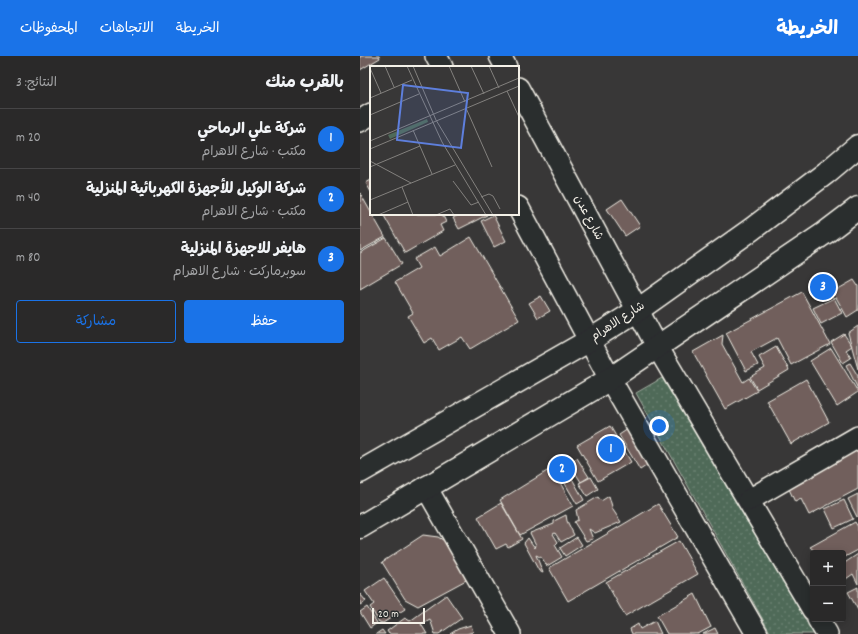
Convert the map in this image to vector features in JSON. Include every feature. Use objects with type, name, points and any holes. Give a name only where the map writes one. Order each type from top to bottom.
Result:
[{"type":"main road","name":"شارع الاهرام","points":[[360,472],[590,340],[638,310],[752,229],[826,173],[858,146]]},
{"type":"main road","points":[[360,527],[426,486],[610,379],[658,348],[825,233],[858,208]]},
{"type":"street","points":[[436,56],[441,66]]},
{"type":"street","points":[[500,56],[505,66]]},
{"type":"street","name":"شارع عدن","points":[[519,90],[658,348],[810,605]]},
{"type":"street","points":[[360,121],[370,115]]},
{"type":"street","points":[[519,209],[610,379],[757,634]]},
{"type":"street","points":[[749,500],[858,437]]},
{"type":"street","points":[[426,486],[510,634]]},
{"type":"street","points":[[820,622],[827,634]]},
{"type":"green space","points":[[662,378],[814,634],[771,634],[636,393]]},
{"type":"building","points":[[360,56],[379,56],[380,58],[360,70]]},
{"type":"building","points":[[370,181],[370,190],[366,183]]},
{"type":"building","points":[[360,193],[370,211],[370,215],[372,215],[385,237],[360,251]]},
{"type":"building","points":[[622,199],[640,226],[625,236],[607,209]]},
{"type":"building","points":[[384,215],[442,215],[446,222],[440,225],[443,231],[405,253]]},
{"type":"building","points":[[458,215],[487,215],[459,229],[453,218]]},
{"type":"building","points":[[493,215],[506,241],[494,247],[481,221]]},
{"type":"building","points":[[471,237],[519,320],[470,349],[462,337],[439,350],[432,338],[424,343],[408,316],[413,313],[395,282],[419,268],[414,259],[435,247],[440,256]]},
{"type":"building","points":[[386,238],[402,264],[360,289],[360,253]]},
{"type":"building","points":[[854,280],[858,286],[858,310],[847,317],[833,292]]},
{"type":"building","points":[[802,292],[830,344],[791,365],[777,338],[751,352],[758,365],[746,371],[726,333]]},
{"type":"building","points":[[541,296],[550,311],[538,318],[529,303]]},
{"type":"building","points":[[834,298],[842,313],[821,324],[813,308]]},
{"type":"building","points":[[858,326],[858,369],[848,333]]},
{"type":"building","points":[[844,334],[852,346],[846,350],[851,358],[843,363],[831,342]]},
{"type":"building","points":[[723,335],[722,344],[743,382],[749,378],[757,391],[725,409],[693,352]]},
{"type":"building","points":[[776,347],[789,370],[757,389],[750,377],[765,368],[759,357]]},
{"type":"building","points":[[831,348],[858,392],[837,406],[810,361]]},
{"type":"building","points":[[850,363],[858,376],[858,389],[846,365]]},
{"type":"building","points":[[806,379],[829,422],[791,444],[767,401]]},
{"type":"building","points":[[610,426],[631,462],[598,481],[577,445]]},
{"type":"building","points":[[628,429],[649,464],[640,470],[619,435]]},
{"type":"building","points":[[858,447],[858,489],[809,515],[801,499],[795,502],[789,489],[805,481],[804,475]]},
{"type":"building","points":[[577,458],[589,477],[581,482],[569,463]]},
{"type":"building","points":[[565,466],[584,500],[577,504],[557,470]]},
{"type":"building","points":[[552,468],[573,506],[520,535],[500,500]]},
{"type":"building","points":[[591,477],[598,489],[587,496],[579,483]]},
{"type":"building","points":[[858,494],[858,516],[857,517],[848,499]]},
{"type":"building","points":[[609,496],[613,510],[621,522],[595,533],[589,529],[593,539],[586,541],[574,522],[578,520],[576,510],[598,497],[601,501]]},
{"type":"building","points":[[844,500],[853,519],[834,528],[825,509]]},
{"type":"building","points":[[501,503],[522,539],[508,547],[506,544],[496,549],[478,517]]},
{"type":"building","points":[[658,504],[678,537],[568,601],[549,568]]},
{"type":"building","points":[[566,515],[567,521],[574,535],[561,542],[555,533],[553,534],[558,542],[555,545],[562,557],[547,566],[542,558],[536,555],[543,573],[539,571],[524,543],[528,538],[535,548],[536,545],[530,533],[554,524],[554,521]]},
{"type":"building","points":[[855,522],[858,527],[858,550],[846,556],[846,550],[814,550],[810,547]]},
{"type":"building","points":[[423,535],[438,537],[448,543],[468,579],[418,606],[405,599],[382,562]]},
{"type":"building","points":[[577,537],[582,545],[565,556],[560,548]]},
{"type":"building","points":[[679,541],[698,574],[625,616],[606,582]]},
{"type":"building","points":[[858,554],[858,584],[853,574],[846,579],[846,562]]},
{"type":"building","points":[[384,578],[405,609],[383,623],[379,622],[370,607],[374,604],[365,591]]},
{"type":"building","points":[[858,587],[858,610],[848,592]]},
{"type":"building","points":[[360,594],[366,601],[360,605]]},
{"type":"building","points":[[695,594],[711,627],[698,634],[667,634],[657,616]]},
{"type":"building","points":[[446,595],[462,618],[439,634],[435,634],[430,619],[421,624],[427,634],[389,634],[387,631],[405,618],[410,621]]},
{"type":"building","points":[[367,607],[377,623],[370,628],[360,612]]},
{"type":"building","points":[[655,621],[661,634],[632,634],[630,629],[638,624],[640,629]]},
{"type":"building","points":[[471,625],[473,632],[466,634],[450,634],[458,629]]},
{"type":"building","points":[[715,628],[718,634],[703,634]]},
{"type":"building","points":[[382,630],[385,634],[376,634]]},
{"type":"place","name":"هايفر للاجهزة المنزلية","points":[[823,287]]},
{"type":"place","name":"شركة علي الرماحي","points":[[611,449]]},
{"type":"place","name":"شركة الوكيل للأجهزة الكهربائية المنزلية","points":[[562,469]]}]
